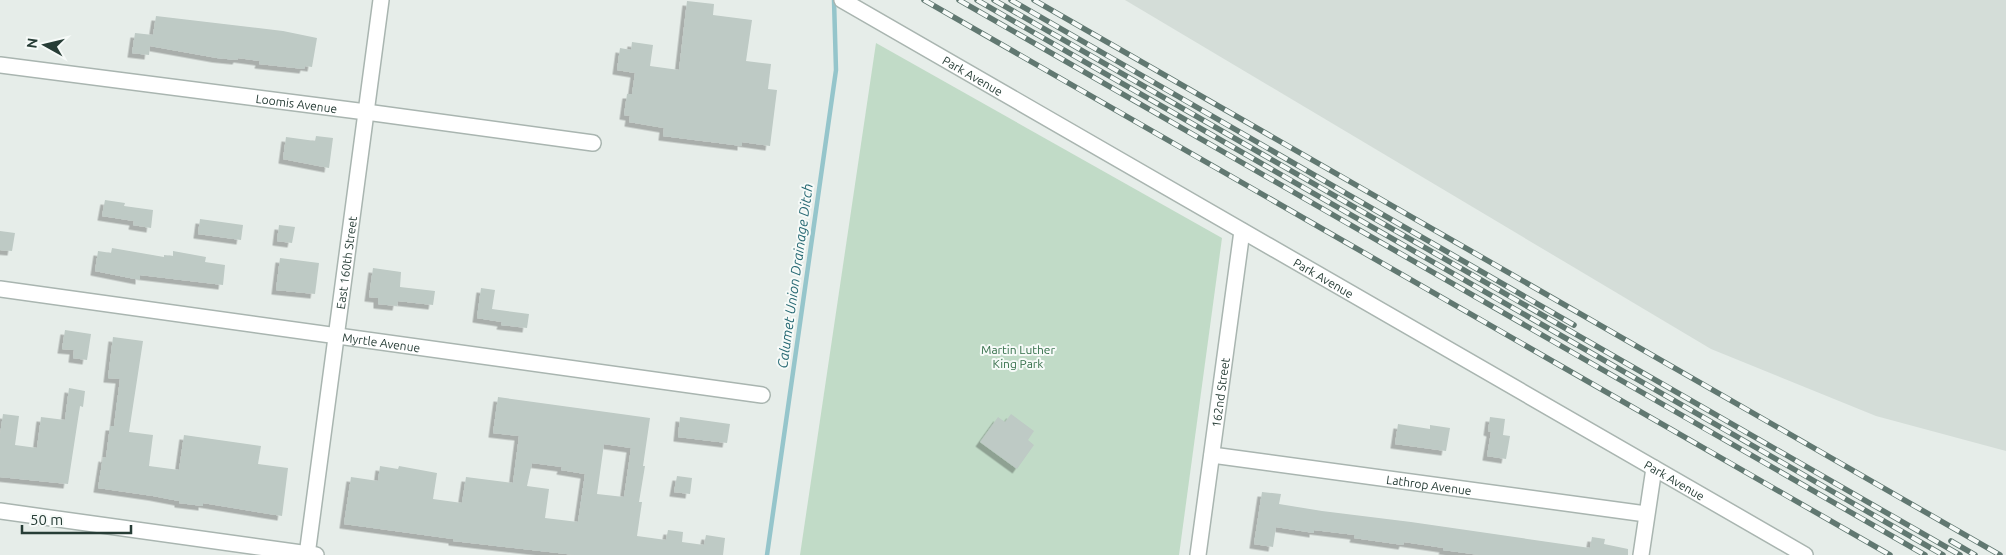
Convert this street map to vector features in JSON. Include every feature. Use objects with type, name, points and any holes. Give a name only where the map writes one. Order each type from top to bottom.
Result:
[{"type":"street","name":"East 160th Street","points":[[310,555],[336,336],[381,0]]},
{"type":"street","name":"Park Avenue","points":[[847,3],[1805,555]]},
{"type":"street","name":"Loomis Avenue","points":[[0,65],[593,143]]},
{"type":"street","name":"162nd Street","points":[[1198,555],[1242,231]]},
{"type":"street","name":"Myrtle Avenue","points":[[0,289],[762,394]]},
{"type":"street","name":"Lathrop Avenue","points":[[1212,455],[1646,514]]},
{"type":"street","points":[[1641,555],[1654,468]]},
{"type":"street","points":[[0,512],[310,555]]},
{"type":"shaded area","points":[[1125,0],[2006,0],[2006,451],[1876,416],[1711,349]]},
{"type":"green space","name":"Martin Luther King Park","points":[[876,43],[1222,238],[1179,555],[800,555]]},
{"type":"building","points":[[687,1],[714,4],[713,15],[752,20],[746,61],[771,64],[768,89],[777,90],[770,146],[742,142],[742,146],[663,136],[664,128],[629,122],[630,116],[624,115],[627,94],[632,94],[635,73],[617,70],[620,48],[631,50],[632,42],[653,45],[650,66],[679,70]]},
{"type":"building","points":[[156,16],[283,31],[317,38],[312,67],[305,66],[304,69],[259,64],[260,61],[217,58],[150,46],[149,55],[132,53],[135,33],[153,35]]},
{"type":"building","points":[[316,136],[333,138],[329,168],[283,159],[286,137],[315,141]]},
{"type":"building","points":[[105,200],[125,203],[124,206],[153,210],[151,228],[133,225],[134,221],[102,216]]},
{"type":"building","points":[[200,219],[243,225],[241,240],[198,234]]},
{"type":"building","points":[[279,225],[295,227],[292,243],[277,241]]},
{"type":"building","points":[[0,231],[15,233],[12,251],[0,250]]},
{"type":"building","points":[[112,248],[164,257],[164,255],[173,256],[173,251],[206,257],[205,262],[225,265],[223,285],[140,275],[140,280],[95,271],[98,251],[111,253]]},
{"type":"building","points":[[280,258],[319,263],[315,294],[276,290]]},
{"type":"building","points":[[373,268],[401,272],[400,287],[435,291],[433,305],[398,301],[397,306],[378,304],[378,298],[369,297]]},
{"type":"building","points":[[481,288],[495,290],[492,309],[529,314],[527,328],[501,325],[502,322],[477,318]]},
{"type":"building","points":[[65,330],[91,334],[87,360],[73,358],[74,350],[62,349]]},
{"type":"building","points":[[113,337],[143,341],[129,432],[153,435],[149,466],[179,470],[184,435],[261,446],[258,464],[288,468],[282,516],[203,503],[203,506],[179,503],[179,501],[153,496],[98,488],[103,457],[106,458],[110,426],[114,426],[120,379],[108,378]]},
{"type":"building","points":[[69,388],[85,391],[83,407],[80,406],[68,484],[0,477],[0,435],[3,414],[19,416],[15,445],[37,448],[41,417],[65,420]]},
{"type":"building","points":[[498,397],[650,418],[639,502],[642,502],[637,536],[666,540],[668,530],[683,532],[682,542],[704,545],[706,535],[725,538],[723,555],[575,555],[453,541],[453,539],[344,524],[351,477],[378,481],[380,466],[398,469],[399,466],[437,473],[433,499],[462,503],[466,477],[513,483],[519,436],[493,433]],"holes":[[[604,444],[631,448],[624,497],[597,494]],[[532,463],[562,467],[561,470],[585,474],[578,522],[545,518],[549,489],[527,486]]]},
{"type":"building","points":[[1011,414],[1034,431],[1028,440],[1034,445],[1017,469],[980,442],[998,417],[1005,422]]},
{"type":"building","points":[[680,417],[730,424],[727,443],[678,437]]},
{"type":"building","points":[[1490,417],[1505,419],[1503,435],[1510,436],[1506,459],[1487,456],[1491,432],[1488,431]]},
{"type":"building","points":[[1398,424],[1430,429],[1430,425],[1450,428],[1446,451],[1395,444]]},
{"type":"building","points":[[677,476],[692,478],[690,494],[674,492]]},
{"type":"building","points":[[1262,492],[1281,494],[1279,504],[1590,548],[1592,537],[1605,539],[1604,544],[1628,549],[1628,555],[1480,555],[1404,542],[1403,545],[1354,538],[1355,535],[1314,530],[1314,533],[1276,527],[1273,547],[1254,544]]},
{"type":"waterway","name":"Calumet Union Drainage Ditch","points":[[767,555],[836,70],[834,0]]},
{"type":"railway","points":[[924,0],[1890,555]]},
{"type":"railway","points":[[959,0],[1925,555]]},
{"type":"railway","points":[[977,0],[1943,555]]},
{"type":"railway","points":[[994,0],[1960,555]]},
{"type":"railway","points":[[1011,0],[1574,325]]},
{"type":"railway","points":[[1034,0],[2000,555]]},
{"type":"railway","points":[[1951,541],[1975,555]]}]
